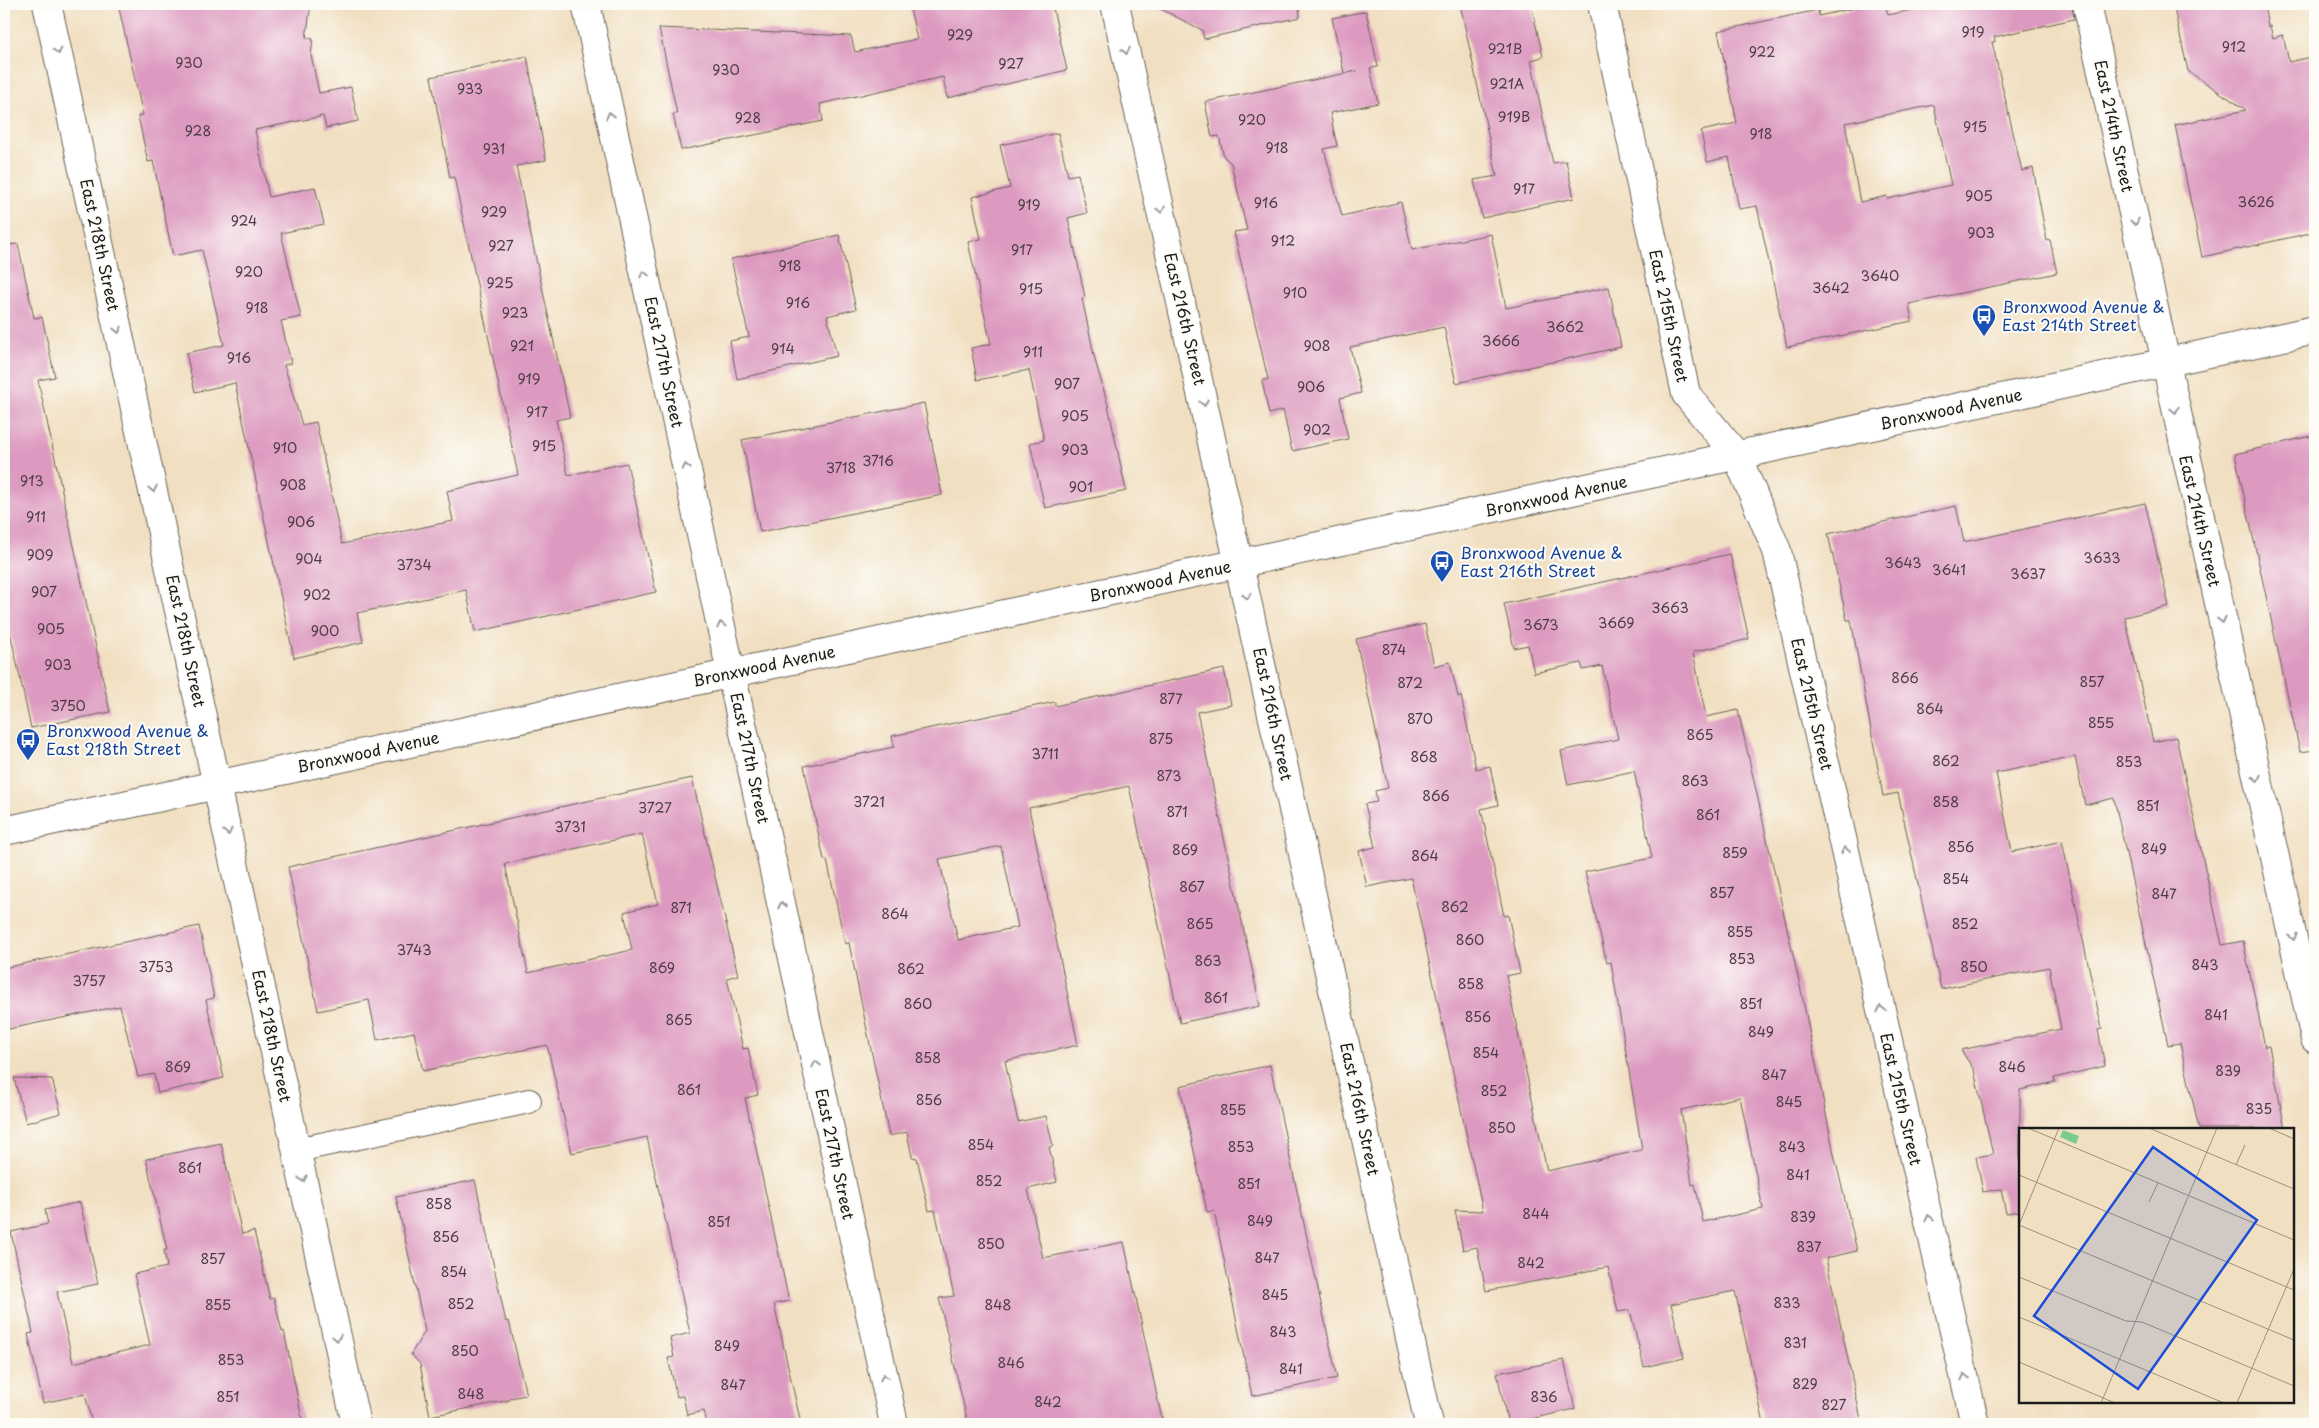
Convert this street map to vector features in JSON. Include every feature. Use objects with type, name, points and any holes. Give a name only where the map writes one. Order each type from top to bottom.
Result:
[{"type":"street","name":"East 218th Street","points":[[47,4],[356,1424]]},
{"type":"street","name":"East 217th Street","points":[[586,4],[894,1424]]},
{"type":"street","name":"East 216th Street","points":[[1115,4],[1430,1424]]},
{"type":"street","name":"East 215th Street","points":[[1602,4],[1686,394],[1737,456],[1777,551],[1975,1424]]},
{"type":"street","name":"East 214th Street","points":[[2087,4],[2315,1039]]},
{"type":"street","name":"Bronxwood Avenue","points":[[4,831],[2315,330]]},
{"type":"lane","points":[[296,1150],[529,1101]]},
{"type":"building","points":[[118,4],[311,4],[306,38],[313,39],[311,55],[319,93],[351,87],[358,121],[326,128],[323,116],[255,130],[269,197],[315,187],[324,224],[281,233],[301,317],[281,321],[291,363],[284,365],[302,425],[316,422],[342,544],[453,521],[447,491],[518,475],[454,177],[450,178],[431,77],[527,56],[546,160],[516,166],[570,417],[556,420],[568,475],[627,463],[656,592],[475,632],[466,590],[357,613],[363,642],[294,658],[235,383],[195,392],[186,353],[224,345],[202,250],[173,256],[153,161],[148,162],[138,116],[143,115]]},
{"type":"building","points":[[909,4],[1052,4],[1067,70],[947,98],[943,77],[820,104],[823,121],[681,150],[673,114],[677,114],[659,28],[851,36],[855,52],[917,39]]},
{"type":"building","points":[[1151,4],[1299,4],[1300,17],[1204,39],[1202,30]]},
{"type":"building","points":[[1460,4],[1531,4],[1543,57],[1531,60],[1545,128],[1553,163],[1566,161],[1574,198],[1482,218],[1474,180],[1497,176]]},
{"type":"building","points":[[1872,4],[1885,4],[1888,15],[1937,4],[2072,4],[2074,19],[1994,37],[1995,42],[1992,42],[2022,171],[2033,168],[2047,241],[2050,240],[2057,273],[1909,304],[1912,321],[1787,347],[1757,206],[1739,209],[1729,157],[1707,162],[1701,131],[1737,123],[1718,31],[1818,10],[1819,16]],"holes":[[[1934,105],[1951,185],[1887,199],[1887,196],[1860,202],[1845,123]]]},
{"type":"building","points":[[2173,4],[2264,4],[2268,27],[2270,26],[2273,38],[2283,35],[2289,62],[2315,56],[2315,232],[2202,257],[2175,125],[2246,110],[2188,71]]},
{"type":"building","points":[[1366,11],[1378,67],[1370,68],[1378,103],[1330,113],[1337,146],[1324,149],[1342,216],[1401,202],[1412,250],[1491,234],[1506,308],[1609,287],[1621,347],[1456,383],[1444,327],[1350,347],[1361,393],[1340,398],[1348,439],[1292,451],[1283,410],[1269,414],[1262,381],[1268,379],[1234,232],[1247,230],[1231,163],[1224,157],[1219,136],[1212,137],[1205,102],[1357,71],[1344,73],[1332,18]]},
{"type":"building","points":[[1058,133],[1068,176],[1078,174],[1087,213],[1068,218],[1085,297],[1082,298],[1095,360],[1108,405],[1126,491],[1045,508],[1030,443],[1044,440],[1029,370],[977,380],[971,348],[991,344],[968,242],[981,239],[972,197],[1010,188],[1000,145]]},
{"type":"building","points":[[839,235],[856,309],[827,316],[837,356],[737,379],[730,341],[749,337],[731,259]]},
{"type":"building","points":[[18,244],[34,318],[42,317],[55,377],[38,380],[110,712],[31,728],[4,604],[4,245]]},
{"type":"building","points":[[924,403],[942,495],[760,532],[742,440]]},
{"type":"building","points":[[2311,436],[2315,454],[2315,750],[2300,752],[2235,454]]},
{"type":"building","points":[[2145,503],[2169,606],[2125,617],[2153,742],[2176,737],[2222,945],[2243,941],[2265,1047],[2269,1046],[2285,1128],[2199,1128],[2180,1043],[2168,1045],[2114,798],[2085,805],[2075,757],[1996,773],[2012,852],[2062,841],[2102,1029],[2098,1030],[2105,1066],[2054,1078],[2055,1082],[2020,1090],[2019,1211],[2006,1213],[2001,1189],[1983,1192],[1976,1157],[1993,1154],[1974,1070],[1961,1050],[2061,1029],[2049,967],[1941,989],[1898,793],[1883,796],[1851,620],[1847,620],[1828,534],[1956,506],[1964,542]]},
{"type":"building","points":[[1730,554],[1749,639],[1693,652],[1706,717],[1738,710],[1802,995],[1834,1154],[1857,1251],[1826,1258],[1862,1424],[1764,1424],[1735,1291],[1671,1304],[1684,1358],[1644,1367],[1630,1310],[1618,1312],[1608,1267],[1486,1291],[1477,1247],[1463,1250],[1455,1210],[1483,1211],[1411,878],[1367,887],[1359,851],[1375,847],[1365,804],[1377,802],[1375,791],[1388,788],[1356,639],[1425,624],[1434,666],[1450,662],[1458,697],[1461,696],[1476,769],[1490,766],[1498,805],[1481,809],[1504,916],[1508,915],[1520,973],[1506,976],[1547,1171],[1642,1150],[1611,962],[1607,963],[1585,872],[1652,858],[1634,771],[1568,785],[1561,751],[1618,739],[1602,666],[1583,670],[1581,663],[1534,673],[1528,645],[1514,648],[1504,604]],"holes":[[[1740,1097],[1763,1209],[1703,1222],[1695,1184],[1692,1185],[1681,1110]]]},
{"type":"building","points":[[1224,669],[1231,705],[1197,712],[1260,1006],[1180,1023],[1129,786],[1029,808],[1078,1045],[1005,1061],[1018,1122],[1046,1116],[1053,1146],[1049,1147],[1057,1182],[1028,1189],[1043,1258],[1124,1242],[1163,1424],[968,1424],[939,1298],[954,1296],[935,1210],[929,1211],[917,1158],[912,1157],[907,1132],[889,1136],[849,943],[845,944],[827,860],[824,860],[804,766],[894,747],[892,736],[1055,702],[1055,706]],"holes":[[[1001,846],[1018,927],[958,940],[939,859]]]},
{"type":"building","points":[[692,778],[738,975],[727,978],[743,1049],[748,1048],[758,1095],[745,1098],[789,1301],[774,1304],[801,1424],[707,1424],[704,1411],[687,1415],[683,1396],[677,1397],[668,1358],[674,1357],[670,1338],[690,1333],[647,1137],[572,1153],[547,1045],[423,1071],[414,1032],[377,1040],[369,1000],[318,1011],[288,867]],"holes":[[[642,834],[658,904],[624,912],[632,950],[528,973],[505,864]]]},
{"type":"building","points":[[199,926],[214,998],[206,1000],[224,1078],[158,1093],[154,1074],[138,1077],[120,1006],[4,1030],[4,968]]},
{"type":"building","points":[[1270,1065],[1337,1378],[1252,1396],[1214,1211],[1207,1212],[1180,1086]]},
{"type":"building","points":[[14,1078],[52,1079],[61,1113],[26,1123]]},
{"type":"building","points":[[221,1143],[242,1234],[254,1231],[270,1299],[274,1298],[282,1332],[284,1331],[303,1424],[92,1424],[85,1394],[43,1403],[28,1334],[33,1333],[11,1232],[48,1224],[45,1210],[80,1202],[98,1284],[57,1292],[73,1363],[150,1345],[134,1274],[167,1267],[164,1250],[167,1250],[146,1159]]},
{"type":"building","points":[[475,1180],[506,1322],[509,1321],[526,1395],[430,1416],[420,1364],[411,1354],[425,1331],[396,1197]]},
{"type":"building","points":[[1564,1360],[1575,1409],[1508,1424],[1497,1373]]},
{"type":"place","name":"Bronxwood Avenue & East 214th Street","points":[[1984,337]]},
{"type":"place","name":"Bronxwood Avenue & East 216th Street","points":[[1442,583]]},
{"type":"place","name":"Bronxwood Avenue & East 218th Street","points":[[28,761]]}]
